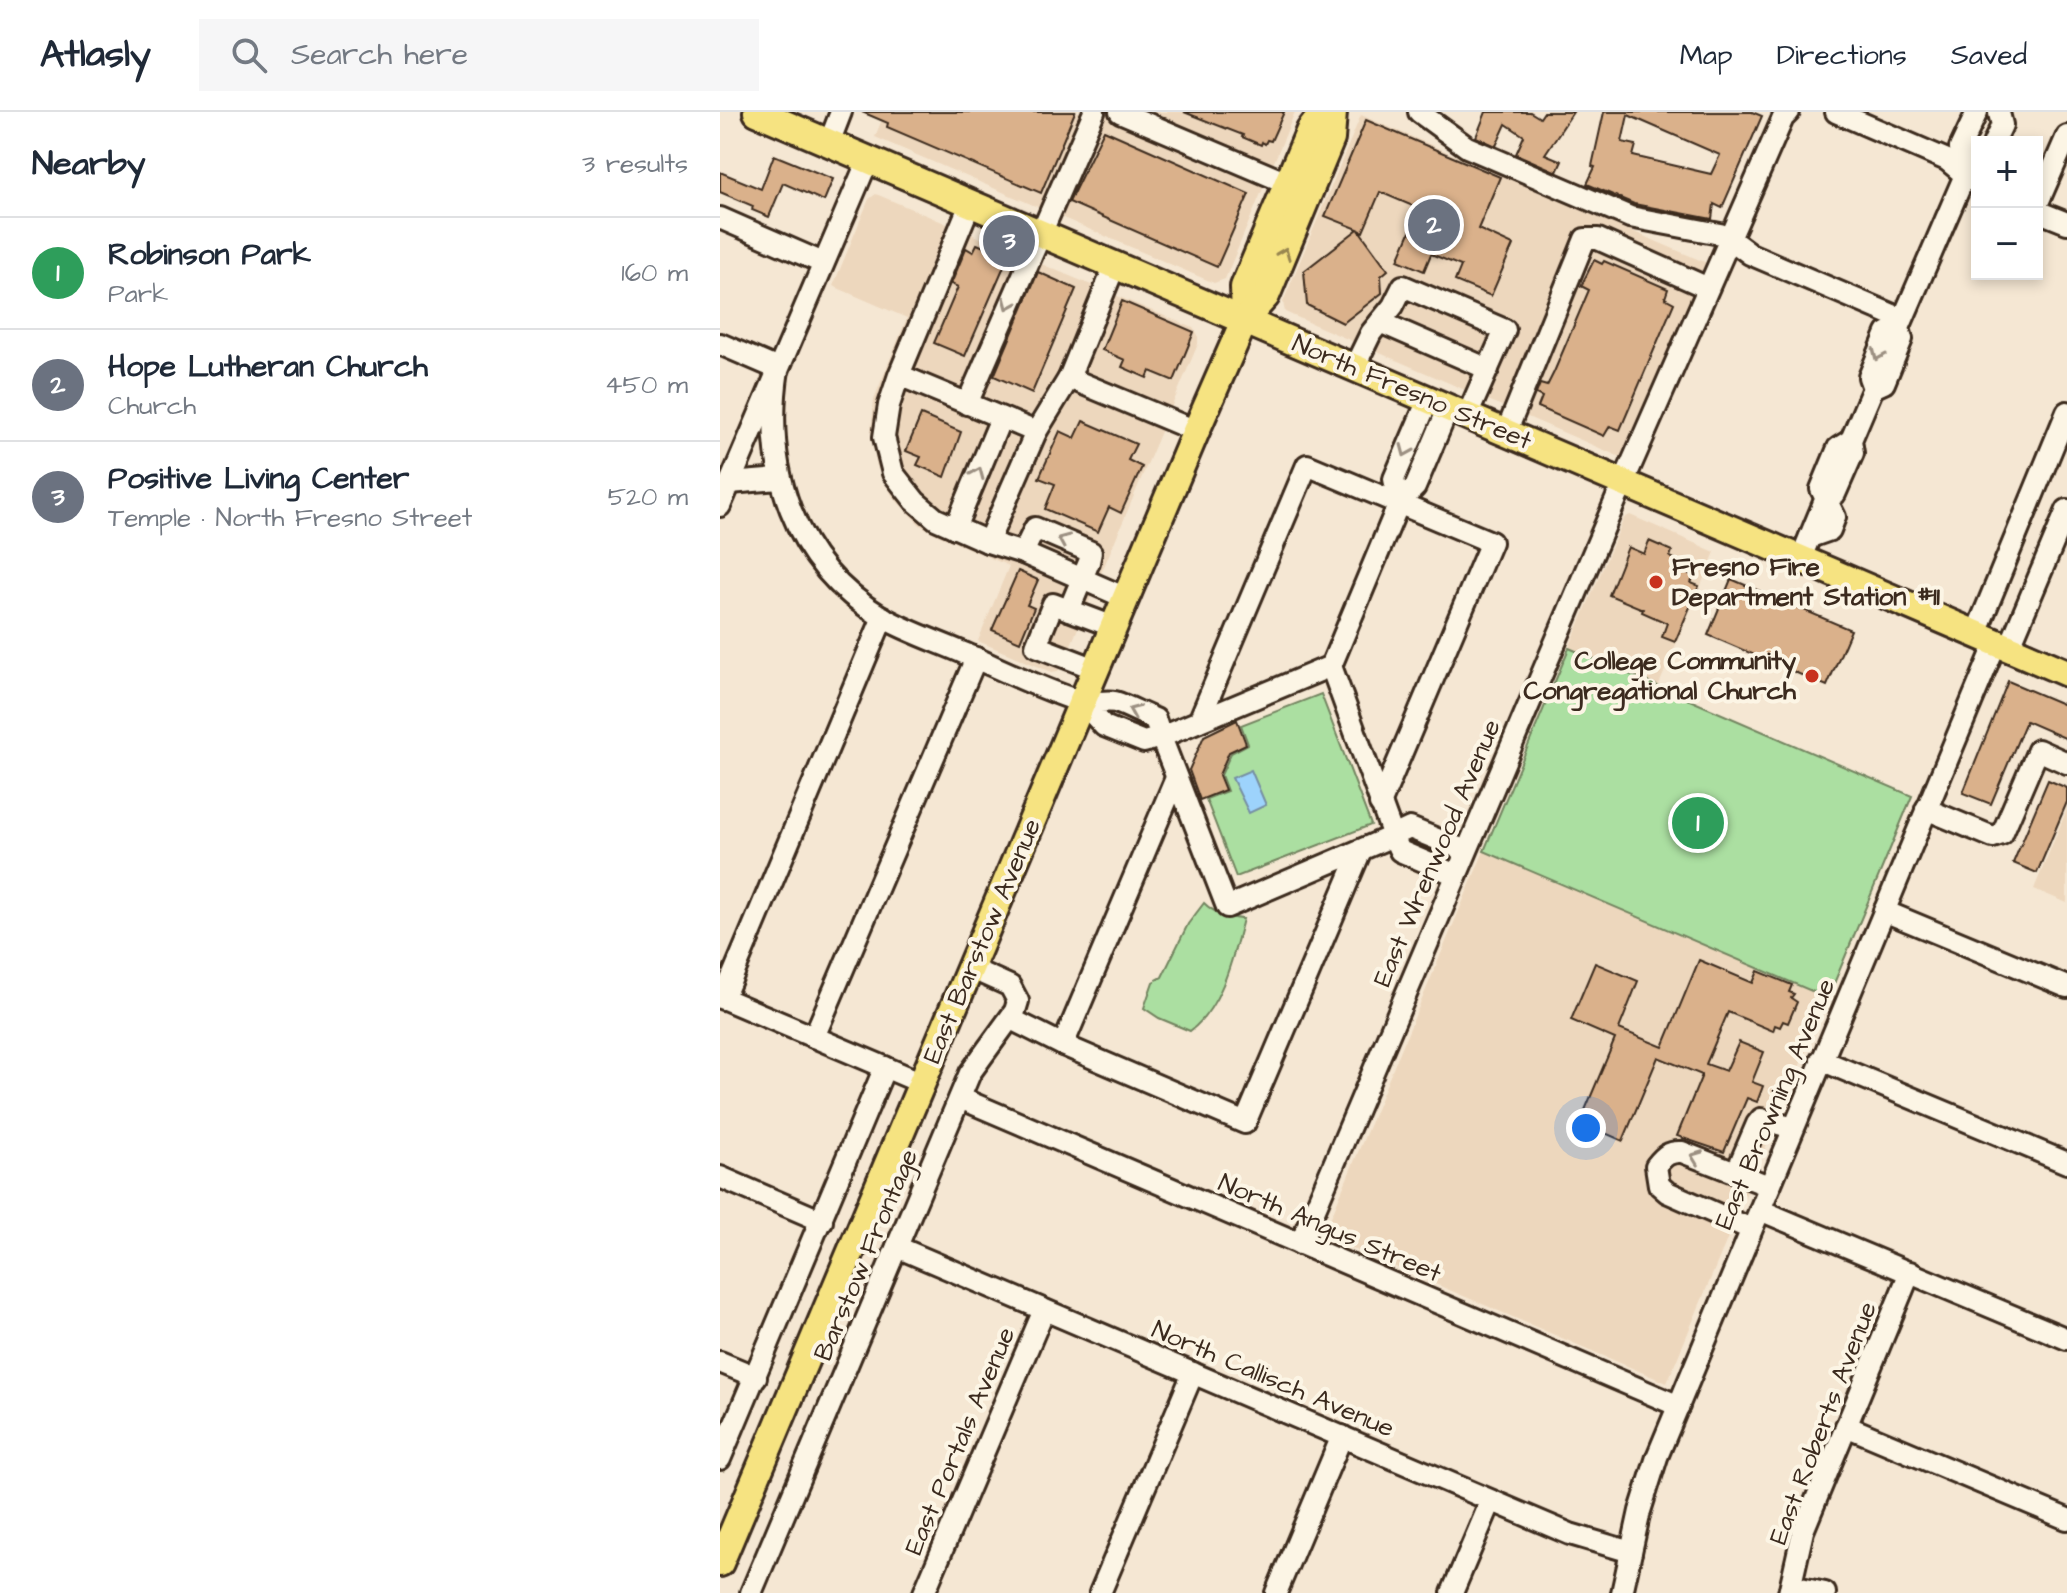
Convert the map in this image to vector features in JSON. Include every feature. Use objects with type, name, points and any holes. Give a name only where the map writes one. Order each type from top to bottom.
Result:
[{"type":"main road","name":"North Fresno Street","points":[[757,112],[1623,483],[1806,547],[1994,641],[2067,673]]},
{"type":"main road","name":"East Barstow Avenue","points":[[1245,319],[1244,287],[1310,130],[1324,112]]},
{"type":"main road","name":"East Barstow Avenue","points":[[720,1563],[1196,431],[1245,319],[1266,296],[1331,139],[1333,112]]},
{"type":"street","points":[[829,143],[841,112]]},
{"type":"street","points":[[967,404],[1094,112]]},
{"type":"street","points":[[1120,112],[1287,183]]},
{"type":"street","points":[[1419,112],[1467,147],[1630,217],[1707,230],[1730,239],[1750,254],[1900,324]]},
{"type":"street","points":[[1836,112],[1947,160],[1971,174]]},
{"type":"street","points":[[1971,171],[1960,148],[1977,112]]},
{"type":"street","points":[[1997,136],[2002,125],[1999,113]]},
{"type":"street","name":"East Wrenwood Avenue","points":[[1300,1244],[1781,114]]},
{"type":"street","points":[[2043,194],[2067,136]]},
{"type":"street","points":[[720,506],[868,160]]},
{"type":"street","points":[[1806,547],[1825,500],[1835,494],[1853,453],[1851,440],[1873,388],[1884,383],[1902,339],[1900,324],[1971,179]]},
{"type":"street","points":[[970,204],[889,405],[884,437],[893,473],[915,501],[936,519],[1126,598]]},
{"type":"street","points":[[2043,211],[2067,223]]},
{"type":"street","points":[[720,218],[823,263]]},
{"type":"street","points":[[1506,433],[1585,239],[1598,239],[1708,288]]},
{"type":"street","points":[[988,542],[1036,432],[1069,378],[1115,265]]},
{"type":"street","points":[[1354,368],[1371,333],[1403,286],[1505,330],[1488,369],[1448,408],[1394,479],[1399,503],[1331,666],[1400,851],[1456,875]]},
{"type":"street","points":[[1380,322],[1488,369]]},
{"type":"street","points":[[720,344],[778,369]]},
{"type":"street","points":[[778,369],[773,398],[773,425],[779,479],[793,517],[816,555],[844,586],[883,617],[1082,702],[1104,726],[1144,742],[1331,666]]},
{"type":"street","points":[[899,375],[1036,432]]},
{"type":"street","points":[[1069,378],[1196,431]]},
{"type":"street","points":[[1994,641],[2067,412]]},
{"type":"street","points":[[955,528],[1001,418]]},
{"type":"street","points":[[1199,721],[1307,465],[1491,542],[1380,804]]},
{"type":"street","points":[[730,483],[779,479]]},
{"type":"street","points":[[1994,641],[2067,510]]},
{"type":"street","points":[[1023,553],[1035,528],[1091,552],[1069,610]]},
{"type":"street","points":[[1096,669],[1036,646],[1053,604],[1114,627]]},
{"type":"street","points":[[883,617],[722,998],[922,1083]]},
{"type":"street","name":"East Browning Avenue","points":[[1622,1593],[1648,1485],[1994,641]]},
{"type":"street","points":[[814,1037],[976,658]]},
{"type":"street","points":[[1161,737],[1227,907],[1410,828],[1466,851]]},
{"type":"street","points":[[1926,809],[1993,837],[2002,834],[2038,750],[2067,763]]},
{"type":"street","points":[[1063,1045],[1176,778]]},
{"type":"street","points":[[970,968],[1010,986],[1018,1001],[1011,1019],[1063,1045],[1245,1123],[1361,850]]},
{"type":"street","points":[[1884,911],[2067,987]]},
{"type":"street","name":"Barstow Frontage","points":[[751,1593],[976,1062],[1011,1019]]},
{"type":"street","points":[[1821,1060],[2067,1163]]},
{"type":"street","points":[[720,1459],[885,1067]]},
{"type":"street","name":"North Angus Street","points":[[960,1098],[1679,1406]]},
{"type":"street","points":[[1736,1173],[1761,1119],[1793,1128]]},
{"type":"street","points":[[1769,1186],[1682,1152],[1673,1151],[1656,1166],[1659,1185],[1667,1192],[1910,1272],[2067,1339]]},
{"type":"street","points":[[720,1177],[822,1221]]},
{"type":"street","name":"North Callisch Avenue","points":[[897,1247],[1570,1534],[1631,1552]]},
{"type":"street","name":"East Roberts Avenue","points":[[1790,1590],[1803,1531],[1910,1272]]},
{"type":"street","name":"East Portals Avenue","points":[[924,1593],[1044,1310]]},
{"type":"street","points":[[720,1362],[756,1377]]},
{"type":"street","points":[[1100,1593],[1193,1373]]},
{"type":"street","points":[[1846,1426],[2067,1519]]},
{"type":"street","points":[[1276,1593],[1342,1436]]},
{"type":"street","points":[[1452,1593],[1491,1501]]},
{"type":"street","points":[[1790,1590],[1825,1593]]},
{"type":"shaded area","points":[[885,112],[1295,112],[1225,279],[1214,283],[875,137]]},
{"type":"shaded area","points":[[1361,115],[1709,264],[1627,460],[1285,312],[1283,302]]},
{"type":"shaded area","points":[[876,194],[1193,328],[1198,335],[1198,344],[1058,671],[1051,672],[978,641],[1009,566],[920,525],[893,497],[877,466],[871,433],[874,399],[907,318],[833,286],[869,199]]},
{"type":"shaded area","points":[[1630,515],[1715,552],[1658,687],[1569,648],[1624,518]]},
{"type":"shaded area","points":[[2067,809],[2067,903],[2034,889]]},
{"type":"shaded area","points":[[1484,851],[1828,998],[1667,1383],[1323,1236]]},
{"type":"green space","points":[[1569,648],[1912,796],[1828,998],[1484,851]]},
{"type":"green space","points":[[1321,694],[1371,825],[1236,877],[1206,799],[1227,791],[1221,775],[1231,753],[1248,744],[1241,725]]},
{"type":"green space","points":[[1204,903],[1212,910],[1243,919],[1218,995],[1201,1021],[1190,1031],[1144,1008],[1153,982],[1162,977],[1188,924]]},
{"type":"water","points":[[1251,770],[1266,805],[1249,813],[1232,778]]},
{"type":"building","points":[[862,112],[1075,112],[1041,193],[887,127],[888,123]]},
{"type":"building","points":[[1184,112],[1284,112],[1271,141],[1262,142],[1261,145]]},
{"type":"building","points":[[1486,112],[1530,112],[1540,118],[1544,112],[1573,112],[1545,154],[1562,161],[1557,172],[1516,154],[1524,136],[1506,124],[1496,146],[1476,137]]},
{"type":"building","points":[[1604,112],[1752,112],[1762,116],[1722,208],[1714,204],[1712,219],[1634,204],[1587,184],[1595,167],[1592,166]],"holes":[[[1628,115],[1720,155],[1711,174],[1633,156],[1636,145],[1622,142]]]},
{"type":"building","points":[[1366,120],[1500,177],[1478,229],[1513,245],[1491,296],[1455,281],[1461,266],[1431,254],[1424,271],[1398,260],[1420,209],[1380,192],[1363,232],[1359,230],[1388,270],[1381,276],[1382,293],[1343,323],[1307,305],[1304,271],[1358,229],[1325,216]]},
{"type":"building","points":[[1104,130],[1249,194],[1217,267],[1069,202]]},
{"type":"building","points":[[774,155],[833,179],[824,201],[783,183],[769,217],[752,210],[753,206],[720,192],[720,172],[761,189]]},
{"type":"building","points":[[977,244],[1008,257],[965,356],[934,343],[958,287],[951,284],[966,248],[973,252]]},
{"type":"building","points":[[1594,260],[1602,264],[1604,261],[1668,289],[1665,298],[1674,303],[1620,430],[1610,426],[1604,436],[1538,407],[1542,397],[1536,394],[1540,384],[1547,386],[1554,372],[1589,290],[1581,286]]},
{"type":"building","points":[[1038,272],[1076,289],[1032,393],[994,376]]},
{"type":"building","points":[[1122,301],[1194,332],[1174,381],[1150,371],[1147,378],[1122,367],[1125,360],[1102,350]]},
{"type":"building","points":[[921,415],[961,432],[945,477],[917,465],[921,457],[906,451]]},
{"type":"building","points":[[1083,421],[1136,444],[1128,460],[1142,467],[1121,513],[1109,507],[1098,532],[1045,509],[1055,484],[1039,478],[1060,431],[1075,438]]},
{"type":"building","points":[[1649,541],[1672,551],[1670,557],[1690,566],[1687,573],[1694,576],[1691,583],[1699,586],[1675,642],[1662,637],[1667,623],[1609,595],[1628,547],[1644,554]]},
{"type":"building","points":[[1018,571],[1038,580],[1027,605],[1034,608],[1020,642],[992,630]]},
{"type":"building","points":[[1731,579],[1851,630],[1827,686],[1708,635]]},
{"type":"building","points":[[2008,681],[2067,706],[2067,739],[2026,721],[1991,804],[1963,793]]},
{"type":"building","points":[[1237,720],[1246,744],[1229,752],[1219,775],[1225,790],[1200,800],[1189,770],[1204,736]]},
{"type":"building","points":[[2048,780],[2067,788],[2067,802],[2037,873],[2013,863]]},
{"type":"building","points":[[1699,960],[1753,983],[1758,971],[1792,985],[1789,992],[1794,994],[1791,998],[1797,1002],[1788,1023],[1783,1021],[1780,1027],[1775,1025],[1773,1031],[1728,1012],[1706,1064],[1726,1071],[1739,1042],[1764,1052],[1752,1082],[1763,1086],[1757,1102],[1747,1098],[1724,1152],[1677,1136],[1702,1075],[1658,1057],[1623,1141],[1580,1122],[1615,1039],[1571,1020],[1595,963],[1638,981],[1619,1029],[1663,1047]]},
{"type":"place","name":"Hope Lutheran Church","points":[[1434,225]]},
{"type":"place","name":"Positive Living Center","points":[[1009,241]]},
{"type":"place","name":"Fresno Fire Department Station #11","points":[[1656,582]]},
{"type":"place","name":"College Community Congregational Church","points":[[1812,676]]},
{"type":"place","name":"Robinson Park","points":[[1698,823]]}]
